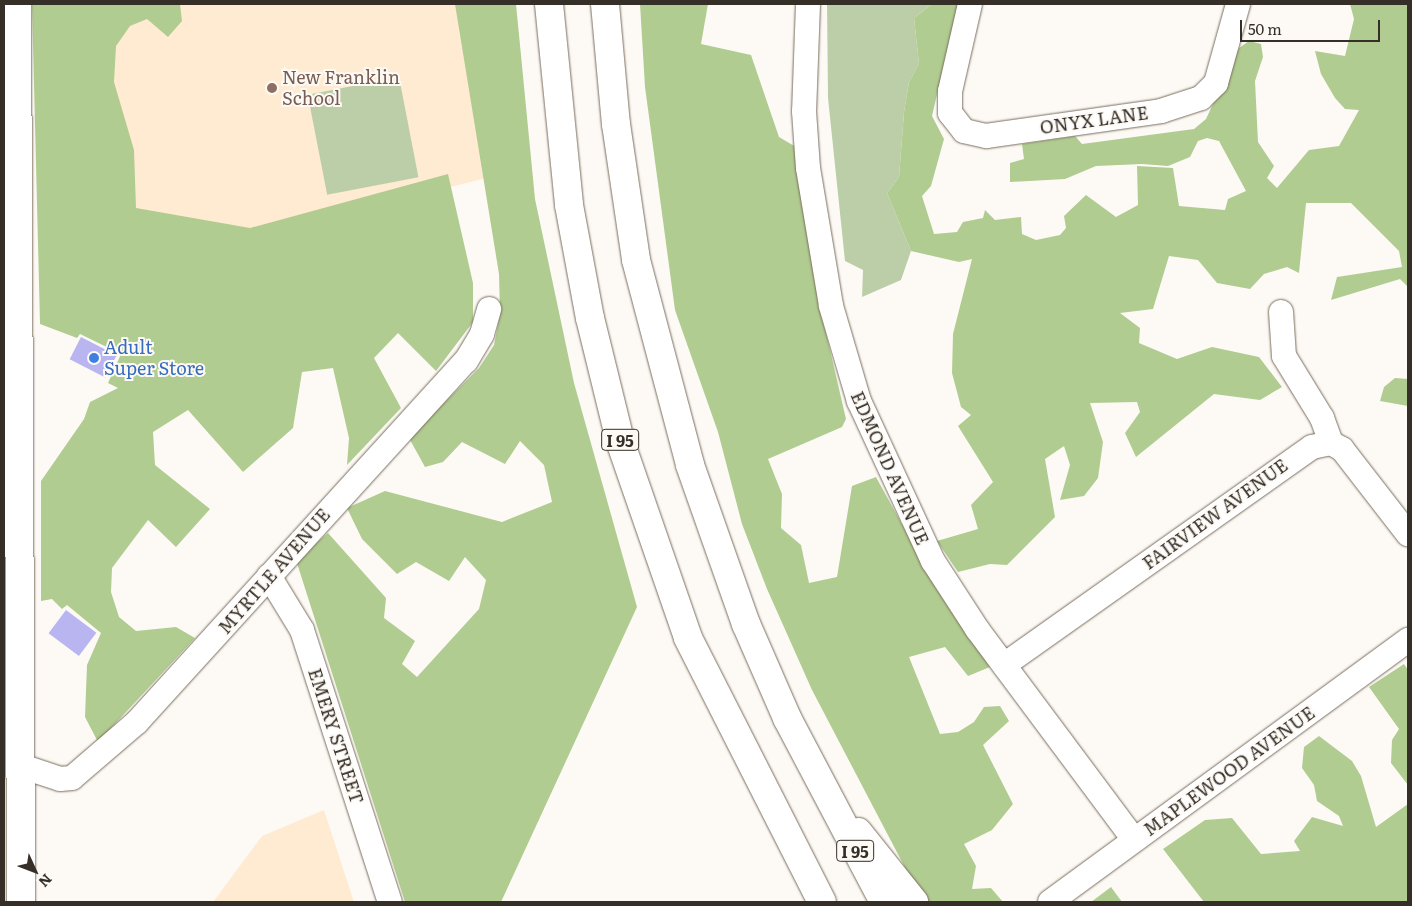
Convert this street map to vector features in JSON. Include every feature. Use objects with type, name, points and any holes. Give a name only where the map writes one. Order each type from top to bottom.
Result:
[{"type":"main road","points":[[17,4],[21,902]]},
{"type":"main road","name":"I 95","points":[[549,4],[576,243],[602,374],[631,478],[688,638],[822,902]]},
{"type":"main road","name":"I 95","points":[[605,4],[616,124],[636,260],[690,465],[746,624],[828,800],[884,902]]},
{"type":"main road","points":[[828,800],[874,849],[914,902]]},
{"type":"street","name":"EDMOND AVENUE","points":[[808,4],[804,111],[808,168],[820,257],[845,359],[875,442],[912,522],[955,596],[1134,840]]},
{"type":"street","name":"ONYX LANE","points":[[970,4],[950,91],[950,113],[964,131],[986,136],[1161,111],[1201,98],[1216,84],[1238,4]]},
{"type":"street","name":"MYRTLE AVENUE","points":[[21,766],[60,779],[88,768],[177,680],[269,576],[466,361],[482,334],[489,309]]},
{"type":"street","points":[[1281,312],[1284,356],[1322,418],[1331,443],[1357,463],[1408,534]]},
{"type":"street","name":"FAIRVIEW AVENUE","points":[[1004,665],[1298,454],[1331,443]]},
{"type":"street","name":"EMERY STREET","points":[[269,576],[302,630],[390,902]]},
{"type":"street","name":"MAPLEWOOD AVENUE","points":[[1050,902],[1408,640]]},
{"type":"shaded area","name":"New Franklin School","points":[[59,4],[468,4],[507,173],[256,235],[137,214]]},
{"type":"shaded area","points":[[324,810],[354,902],[213,902],[262,836]]},
{"type":"green space","points":[[32,4],[180,4],[182,21],[168,37],[147,19],[130,26],[116,46],[114,82],[134,150],[136,208],[250,228],[448,174],[473,283],[473,322],[436,371],[398,333],[374,358],[401,408],[347,465],[349,438],[333,368],[302,372],[293,428],[243,472],[188,410],[153,432],[155,465],[210,509],[176,547],[148,520],[112,568],[111,592],[119,617],[136,631],[176,627],[195,638],[98,742],[85,717],[87,665],[101,633],[67,605],[62,609],[52,599],[41,601],[41,481],[84,419],[90,402],[118,388],[108,383],[121,354],[80,334],[77,338],[40,324]]},
{"type":"green space","points":[[455,4],[516,4],[535,199],[574,383],[637,607],[501,902],[405,902],[296,560],[328,533],[386,598],[384,618],[415,641],[402,664],[417,677],[479,609],[486,580],[465,557],[449,581],[416,562],[397,574],[362,539],[347,508],[385,491],[502,522],[552,502],[544,465],[520,441],[505,464],[462,442],[443,462],[425,467],[409,438],[479,368],[494,345],[500,314],[499,274]]},
{"type":"green space","points":[[640,4],[708,4],[701,44],[751,55],[779,137],[796,147],[817,294],[846,419],[842,427],[768,459],[782,494],[781,528],[801,545],[809,583],[837,577],[852,486],[876,477],[926,568],[990,667],[968,676],[945,647],[909,657],[940,734],[958,732],[974,722],[984,707],[1000,706],[1009,721],[983,745],[1013,804],[992,830],[964,844],[976,866],[972,889],[991,888],[1003,902],[923,902],[812,690],[767,589],[742,524],[718,432],[675,310],[645,87]]},
{"type":"green space","points":[[827,4],[932,4],[914,18],[919,64],[909,82],[904,112],[899,177],[887,193],[911,251],[901,280],[862,297],[863,270],[845,261],[828,98]]},
{"type":"green space","points":[[932,4],[958,4],[932,116],[944,139],[931,186],[922,196],[934,234],[957,232],[963,222],[983,218],[985,210],[995,220],[1021,217],[1022,234],[1036,240],[1060,235],[1066,228],[1064,216],[1086,195],[1116,217],[1138,205],[1137,166],[1173,168],[1179,206],[1225,210],[1228,199],[1246,191],[1219,141],[1207,138],[1198,141],[1190,157],[1168,166],[1142,164],[1096,166],[1065,179],[1010,182],[1010,163],[1024,159],[1022,144],[1075,136],[1082,144],[1194,129],[1206,119],[1239,48],[1249,41],[1261,44],[1263,57],[1255,81],[1258,142],[1274,166],[1267,178],[1277,188],[1309,150],[1339,146],[1359,110],[1345,109],[1335,98],[1321,74],[1315,51],[1345,56],[1354,19],[1350,4],[1408,4],[1408,287],[1400,279],[1331,300],[1337,277],[1402,267],[1399,251],[1351,203],[1306,203],[1299,273],[1287,267],[1264,274],[1250,289],[1217,283],[1198,260],[1169,256],[1153,309],[1120,313],[1140,328],[1139,343],[1177,359],[1212,347],[1259,357],[1282,387],[1260,400],[1214,394],[1136,457],[1125,433],[1140,412],[1137,402],[1090,403],[1103,442],[1098,478],[1084,496],[1060,500],[1070,465],[1064,446],[1045,459],[1055,517],[1007,565],[990,564],[958,572],[937,541],[978,529],[971,505],[993,482],[958,426],[971,415],[961,407],[952,373],[953,334],[972,259],[959,262],[911,251],[887,193],[899,177],[904,112],[909,82],[919,64],[914,18]]},
{"type":"green space","points":[[399,77],[418,177],[327,195],[308,95]]},
{"type":"green space","points":[[1395,378],[1408,379],[1408,406],[1380,401],[1384,387]]},
{"type":"green space","points":[[1404,664],[1408,670],[1408,785],[1391,763],[1392,740],[1399,729],[1369,687]]},
{"type":"green space","points":[[1319,736],[1352,761],[1361,776],[1376,827],[1408,804],[1408,902],[1204,902],[1163,849],[1205,820],[1232,818],[1261,854],[1300,851],[1294,841],[1312,817],[1343,826],[1339,816],[1317,801],[1314,785],[1302,768],[1304,747]]},
{"type":"green space","points":[[1111,887],[1122,902],[1091,902]]},
{"type":"building","name":"Adult Super Store","points":[[81,337],[117,355],[105,377],[70,359]]},
{"type":"building","points":[[66,610],[96,633],[79,656],[49,633]]},
{"type":"place","name":"New Franklin School","points":[[272,88]]},
{"type":"place","name":"Adult Super Store","points":[[94,358]]}]
